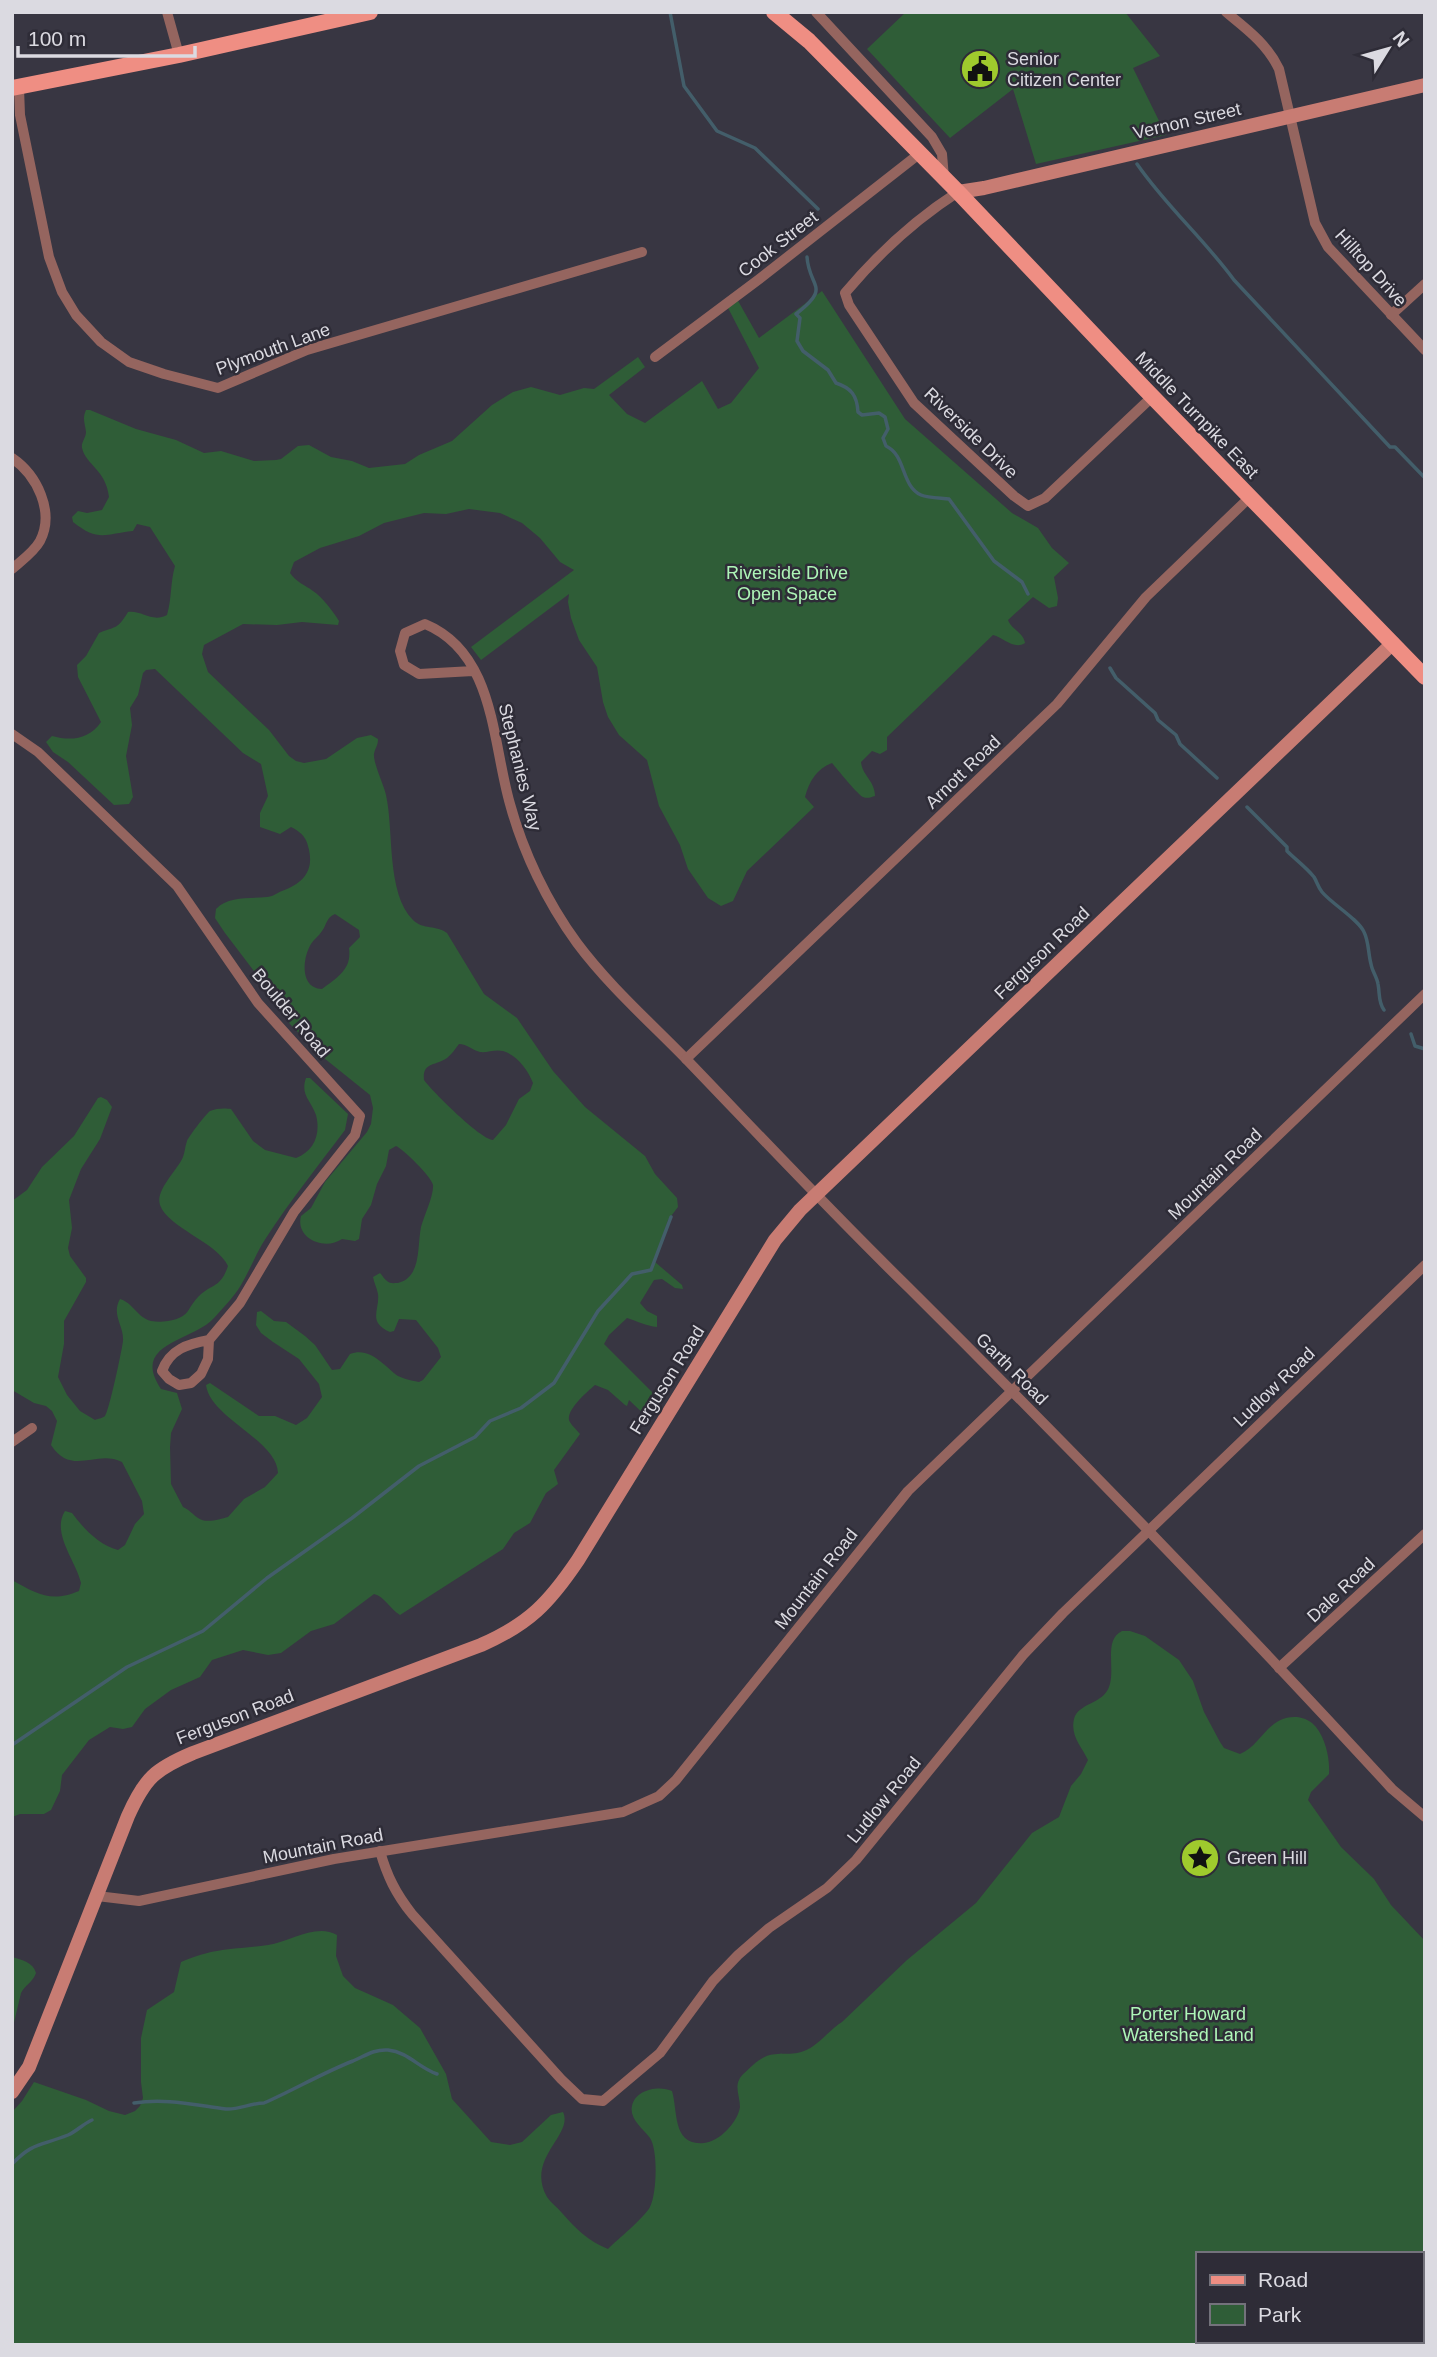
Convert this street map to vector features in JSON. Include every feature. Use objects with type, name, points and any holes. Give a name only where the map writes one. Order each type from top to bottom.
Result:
[{"type":"main road","points":[[16,88],[370,12]]},
{"type":"main road","name":"Middle Turnpike East","points":[[774,12],[809,41],[958,192],[1152,397],[1425,677]]},
{"type":"street","points":[[167,12],[179,55]]},
{"type":"street","points":[[816,12],[932,137],[942,154],[944,179]]},
{"type":"street","name":"Hilltop Drive","points":[[1226,12],[1271,52],[1279,69],[1315,223],[1328,247],[1425,350]]},
{"type":"street","name":"Vernon Street","points":[[958,192],[1425,85]]},
{"type":"street","name":"Plymouth Lane","points":[[16,88],[49,257],[62,292],[76,314],[101,342],[129,362],[191,381],[218,388],[307,350],[642,252]]},
{"type":"street","name":"Cook Street","points":[[655,357],[919,154]]},
{"type":"street","name":"Riverside Drive","points":[[958,192],[939,204],[867,268],[845,293],[849,305],[915,403],[1028,506],[1045,498],[1152,397]]},
{"type":"street","points":[[1391,315],[1425,284]]},
{"type":"street","points":[[12,458],[22,464],[34,478],[43,498],[44,522],[40,541],[12,569]]},
{"type":"street","name":"Arnott Road","points":[[686,1059],[1057,704],[1146,597],[1250,497]]},
{"type":"street","name":"Stephanies Way","points":[[473,671],[419,674],[404,665],[400,651],[405,633],[425,624],[443,632],[459,648],[473,671],[486,694],[509,802],[521,838],[560,918],[577,943]]},
{"type":"street","name":"Ferguson Road","points":[[12,2092],[29,2067],[140,1789],[152,1775],[169,1763],[481,1645],[507,1634],[537,1613],[559,1589],[578,1560],[775,1240],[815,1195],[1393,643]]},
{"type":"street","name":"Boulder Road","points":[[12,734],[38,752],[177,886],[258,1003],[360,1115],[355,1135],[294,1212],[240,1303],[209,1340],[175,1352],[166,1360],[162,1371],[179,1385],[191,1383],[201,1374],[208,1359],[209,1340]]},
{"type":"street","name":"Garth Road","points":[[577,943],[604,977],[815,1195],[1012,1391],[1392,1789],[1425,1816]]},
{"type":"street","name":"Mountain Road","points":[[97,1896],[139,1900],[380,1851],[623,1812],[659,1796],[676,1780],[908,1491],[1425,994]]},
{"type":"street","name":"Ludlow Road","points":[[380,1851],[386,1873],[411,1914],[561,2079],[582,2099],[603,2101],[660,2053],[713,1981],[738,1955],[769,1928],[827,1888],[856,1860],[1023,1655],[1147,1531],[1425,1265]]},
{"type":"street","points":[[12,1442],[32,1428]]},
{"type":"street","name":"Dale Road","points":[[1279,1668],[1425,1534]]},
{"type":"green space","points":[[906,12],[1125,12],[1160,56],[1133,68],[1166,135],[1036,164],[1013,89],[950,138],[867,49]]},
{"type":"green space","name":"Riverside Drive Open Space","points":[[822,291],[905,419],[1012,513],[1038,528],[1052,548],[1069,563],[1054,577],[1057,606],[1049,608],[1033,597],[1008,620],[1025,643],[1013,644],[993,635],[887,737],[887,750],[880,754],[872,751],[861,762],[875,796],[863,797],[832,763],[817,772],[805,797],[814,807],[747,871],[733,901],[721,906],[708,898],[688,869],[680,845],[659,806],[647,760],[619,735],[608,717],[597,667],[579,640],[571,618],[569,594],[481,660],[471,647],[574,570],[560,562],[540,538],[522,523],[500,513],[469,509],[446,514],[424,513],[384,523],[359,536],[320,548],[294,562],[290,573],[324,600],[339,621],[338,625],[302,622],[277,625],[243,624],[204,645],[202,654],[208,672],[269,730],[296,761],[304,763],[326,759],[357,738],[371,735],[378,739],[374,758],[386,795],[392,860],[404,908],[417,923],[447,933],[484,994],[517,1018],[553,1071],[585,1107],[645,1156],[655,1174],[677,1198],[678,1207],[668,1220],[655,1262],[682,1285],[683,1289],[675,1288],[662,1279],[654,1280],[640,1303],[647,1311],[657,1316],[657,1327],[627,1318],[609,1335],[604,1344],[661,1401],[649,1419],[629,1400],[627,1406],[608,1390],[595,1385],[578,1401],[569,1416],[570,1422],[580,1434],[554,1470],[558,1484],[546,1493],[530,1523],[514,1533],[503,1549],[400,1615],[374,1594],[334,1624],[311,1631],[281,1653],[268,1655],[243,1650],[212,1660],[200,1677],[171,1690],[145,1709],[132,1727],[110,1727],[89,1740],[62,1775],[60,1791],[51,1810],[44,1814],[20,1814],[12,1817],[12,1580],[44,1595],[69,1595],[79,1591],[81,1583],[61,1528],[65,1511],[72,1513],[98,1540],[118,1550],[125,1545],[135,1524],[144,1514],[142,1501],[122,1462],[103,1458],[76,1461],[59,1454],[51,1445],[57,1421],[52,1411],[12,1390],[12,1201],[27,1190],[42,1167],[74,1136],[98,1098],[107,1100],[112,1107],[100,1139],[81,1169],[69,1200],[72,1228],[68,1248],[86,1282],[64,1321],[64,1344],[58,1377],[67,1395],[80,1411],[95,1420],[104,1417],[107,1412],[118,1368],[123,1341],[117,1315],[120,1299],[151,1321],[176,1319],[219,1282],[228,1266],[214,1250],[172,1221],[160,1205],[163,1187],[183,1157],[188,1138],[201,1120],[212,1110],[231,1109],[253,1141],[265,1150],[296,1158],[312,1146],[318,1129],[316,1115],[304,1089],[306,1078],[310,1078],[348,1114],[345,1130],[275,1224],[232,1298],[214,1318],[168,1345],[158,1353],[153,1362],[153,1374],[161,1389],[177,1393],[182,1409],[171,1433],[170,1447],[171,1484],[183,1507],[205,1521],[228,1517],[244,1499],[265,1487],[278,1473],[275,1461],[267,1450],[219,1408],[210,1397],[206,1385],[210,1383],[259,1416],[275,1416],[296,1425],[307,1418],[322,1397],[319,1384],[299,1359],[261,1333],[256,1325],[257,1312],[261,1311],[274,1321],[286,1322],[305,1336],[315,1345],[332,1370],[340,1369],[350,1354],[357,1352],[376,1358],[398,1376],[419,1382],[441,1357],[438,1348],[416,1320],[399,1319],[394,1331],[390,1332],[379,1324],[376,1315],[378,1294],[373,1277],[380,1273],[388,1282],[398,1283],[411,1274],[415,1268],[421,1227],[432,1194],[431,1181],[411,1158],[396,1146],[389,1150],[386,1166],[371,1205],[362,1219],[359,1239],[320,1243],[307,1237],[302,1231],[301,1216],[311,1208],[325,1182],[367,1132],[373,1108],[370,1095],[319,1054],[290,1024],[276,1000],[215,918],[216,909],[226,902],[273,896],[302,880],[309,869],[308,846],[306,839],[299,832],[291,827],[280,834],[260,827],[260,813],[268,796],[261,764],[243,753],[155,669],[143,673],[138,695],[130,708],[132,725],[126,756],[133,797],[129,804],[114,805],[68,762],[53,752],[46,742],[52,736],[72,739],[85,736],[101,722],[78,677],[77,665],[86,656],[99,633],[118,625],[128,612],[157,618],[167,615],[175,566],[150,527],[137,524],[133,531],[102,535],[89,532],[73,522],[72,517],[78,511],[87,513],[102,510],[109,497],[104,480],[87,459],[82,448],[86,434],[86,410],[136,429],[176,440],[204,453],[221,451],[254,461],[276,460],[298,446],[309,445],[331,457],[369,468],[405,464],[452,441],[492,405],[513,392],[531,387],[560,395],[584,388],[594,389],[638,357],[645,367],[609,395],[627,414],[645,423],[702,381],[718,409],[731,403],[759,368],[727,306],[737,299],[759,338]],"holes":[[[335,914],[359,930],[360,937],[349,948],[348,962],[343,972],[322,989],[310,984],[306,978],[306,957],[311,944],[328,919]],[[459,1044],[480,1052],[508,1053],[521,1064],[533,1083],[530,1091],[519,1099],[506,1125],[493,1140],[468,1124],[424,1080],[427,1067],[447,1058]]]},
{"type":"green space","name":"Porter Howard Watershed Land","points":[[1122,1631],[1130,1631],[1145,1636],[1179,1660],[1193,1681],[1204,1712],[1224,1748],[1240,1754],[1248,1750],[1279,1721],[1297,1717],[1310,1721],[1325,1744],[1329,1774],[1311,1792],[1308,1800],[1341,1847],[1374,1879],[1391,1905],[1425,1941],[1425,2345],[12,2345],[12,2112],[34,2082],[109,2111],[125,2115],[135,2111],[143,2098],[141,2038],[147,2010],[174,1992],[181,1962],[215,1951],[268,1945],[312,1932],[337,1935],[336,1956],[343,1976],[355,1988],[393,2005],[420,2028],[446,2074],[452,2099],[491,2142],[510,2145],[522,2142],[551,2115],[563,2112],[565,2121],[545,2159],[542,2183],[547,2197],[572,2224],[588,2238],[608,2249],[647,2212],[654,2192],[656,2172],[653,2144],[633,2115],[634,2100],[649,2090],[672,2091],[678,2126],[686,2139],[704,2143],[716,2139],[736,2119],[740,2107],[738,2083],[741,2076],[753,2065],[766,2056],[797,2053],[814,2045],[907,1960],[976,1903],[1032,1833],[1059,1817],[1071,1786],[1088,1760],[1075,1736],[1074,1719],[1080,1710],[1102,1697],[1109,1687],[1113,1641]]},
{"type":"green space","points":[[12,1957],[30,1964],[36,1973],[21,1993],[12,2031]]},
{"type":"waterway","points":[[670,12],[684,86],[717,131],[755,148],[818,209]]},
{"type":"waterway","points":[[1137,164],[1234,280],[1390,447],[1395,447],[1425,478]]},
{"type":"waterway","points":[[807,257],[816,292],[796,314],[800,318],[797,341],[803,351],[828,370],[836,383],[852,393],[858,412],[862,415],[879,413],[885,417],[888,429],[883,438],[886,446],[897,456],[910,485],[921,495],[949,499],[994,561],[1022,582],[1028,594]]},
{"type":"waterway","points":[[1110,668],[1116,678],[1176,735],[1180,744],[1217,778]]},
{"type":"waterway","points":[[1247,807],[1311,873],[1322,892],[1361,927],[1367,940],[1384,1010]]},
{"type":"waterway","points":[[1411,1034],[1415,1046],[1425,1049]]},
{"type":"waterway","points":[[12,1745],[127,1667],[203,1631],[267,1578],[352,1518],[419,1466],[475,1437],[490,1421],[521,1408],[554,1383],[598,1311],[632,1274],[651,1270],[671,1217]]},
{"type":"waterway","points":[[134,2103],[169,2102],[231,2109],[264,2103],[370,2053],[383,2050],[402,2054],[437,2074]]},
{"type":"waterway","points":[[12,2164],[32,2148],[68,2135],[92,2120]]},
{"type":"place","name":"Senior Citizen Center","points":[[980,69]]},
{"type":"place","name":"Green Hill","points":[[1200,1858]]}]
